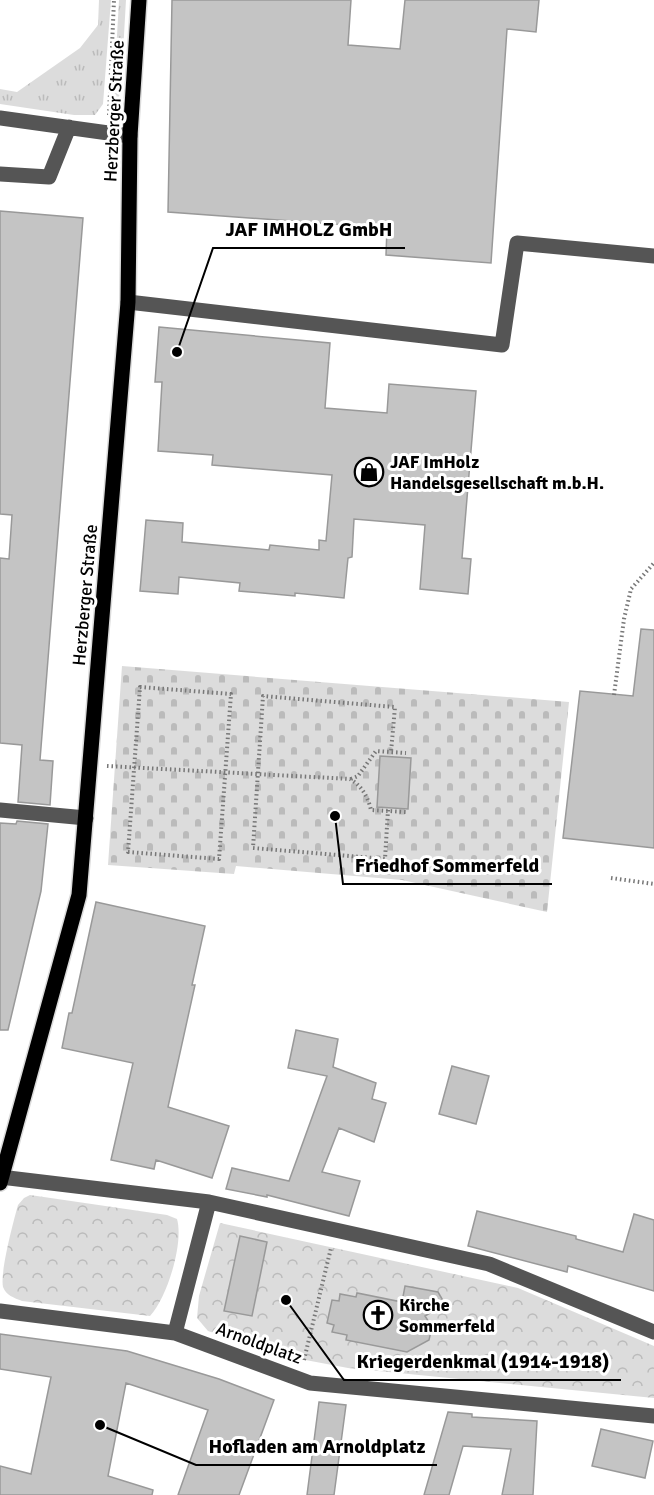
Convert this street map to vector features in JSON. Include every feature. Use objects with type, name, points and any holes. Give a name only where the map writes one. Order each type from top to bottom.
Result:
[{"type":"main road","name":"Herzberger Straße","points":[[1,1179],[80,895],[128,302],[130,136],[139,0]]},
{"type":"street","points":[[0,118],[130,136]]},
{"type":"street","points":[[0,174],[49,177],[69,127]]},
{"type":"street","points":[[128,302],[502,345],[517,243],[654,256]]},
{"type":"street","points":[[0,810],[86,818]]},
{"type":"street","points":[[1,1179],[209,1202],[489,1264],[654,1332]]},
{"type":"street","points":[[175,1333],[209,1202]]},
{"type":"street","name":"Arnoldplatz","points":[[0,1311],[175,1333],[310,1383],[654,1416]]},
{"type":"path","points":[[109,133],[108,106],[114,0]]},
{"type":"path","points":[[615,695],[624,619],[631,589],[654,563]]},
{"type":"path","points":[[140,687],[231,693],[225,772],[219,859],[128,852],[140,687]]},
{"type":"path","points":[[388,810],[385,859],[253,848],[263,696],[395,707],[391,752]]},
{"type":"path","points":[[350,779],[358,776],[376,752],[406,753]]},
{"type":"path","points":[[91,765],[350,779],[358,783],[364,791],[372,810],[406,812]]},
{"type":"path","points":[[611,878],[654,884]]},
{"type":"path","points":[[299,1379],[335,1230]]},
{"type":"green space","points":[[99,0],[111,0],[103,104],[95,115],[74,115],[0,104],[0,89],[17,92],[80,48],[98,25]]},
{"type":"green space","points":[[119,0],[126,0],[121,88],[118,101],[113,107]]},
{"type":"green space","points":[[122,666],[569,702],[547,912],[402,880],[236,866],[234,874],[108,865]]},
{"type":"green space","points":[[30,1195],[167,1215],[177,1219],[178,1242],[172,1270],[162,1297],[150,1316],[22,1301],[6,1292],[3,1280],[10,1235],[18,1205]]},
{"type":"green space","points":[[220,1223],[518,1288],[654,1346],[654,1398],[348,1368],[279,1355],[208,1331],[197,1318],[199,1296]]},
{"type":"building","points":[[172,0],[351,0],[348,45],[400,49],[405,0],[539,0],[536,32],[507,29],[491,263],[386,255],[387,228],[168,212]]},
{"type":"building","points":[[0,211],[83,218],[40,760],[53,761],[50,805],[18,802],[22,745],[0,743],[0,558],[9,559],[12,515],[0,514]]},
{"type":"building","points":[[159,327],[330,343],[325,408],[387,413],[389,384],[476,391],[462,558],[471,559],[468,594],[420,589],[425,525],[354,519],[352,557],[348,558],[344,598],[239,591],[240,583],[179,577],[178,594],[140,591],[146,520],[183,523],[182,542],[269,550],[270,545],[319,550],[319,540],[326,541],[332,475],[212,465],[213,455],[158,451],[162,382],[155,382]]},
{"type":"building","points":[[641,629],[654,630],[654,848],[563,838],[580,691],[633,696]]},
{"type":"building","points":[[380,756],[411,758],[408,809],[377,807]]},
{"type":"building","points":[[17,821],[48,824],[41,891],[8,1030],[0,1030],[0,823],[16,824]]},
{"type":"building","points":[[96,902],[205,926],[192,985],[195,985],[168,1107],[229,1126],[212,1178],[156,1160],[154,1169],[111,1160],[133,1063],[62,1048],[69,1013],[72,1013]]},
{"type":"building","points":[[296,1030],[338,1039],[333,1067],[376,1083],[372,1099],[386,1103],[374,1142],[339,1128],[322,1172],[360,1181],[349,1216],[267,1195],[267,1197],[226,1189],[232,1168],[289,1181],[327,1076],[288,1068]]},
{"type":"building","points":[[452,1066],[489,1076],[476,1124],[439,1114]]},
{"type":"building","points":[[477,1211],[576,1236],[576,1239],[623,1252],[634,1214],[654,1220],[654,1291],[568,1266],[567,1272],[468,1246]]},
{"type":"building","points":[[240,1236],[267,1242],[252,1316],[224,1311]]},
{"type":"building","name":"Kirche Sommerfeld","points":[[405,1286],[438,1292],[445,1304],[425,1316],[432,1327],[429,1340],[407,1352],[346,1340],[347,1335],[332,1332],[334,1325],[327,1323],[332,1300],[339,1301],[340,1294],[356,1297],[357,1293],[402,1302]]},
{"type":"building","points":[[0,1334],[127,1351],[219,1379],[274,1400],[239,1495],[178,1495],[208,1410],[126,1383],[108,1476],[153,1490],[152,1495],[0,1495],[0,1466],[31,1474],[51,1377],[0,1369]]},
{"type":"building","points":[[319,1402],[346,1405],[334,1495],[307,1495]]},
{"type":"building","points":[[448,1412],[472,1414],[472,1417],[537,1421],[533,1495],[502,1495],[511,1449],[463,1446],[449,1495],[424,1495]]},
{"type":"building","points":[[601,1429],[653,1441],[645,1478],[592,1466]]},
{"type":"place","name":"JAF IMHOLZ GmbH","points":[[177,352]]},
{"type":"place","name":"JAF ImHolz Handelsgesellschaft m.b.H.","points":[[369,472]]},
{"type":"place","name":"Friedhof Sommerfeld","points":[[335,816]]},
{"type":"place","name":"Kriegerdenkmal (1914-1918)","points":[[286,1300]]},
{"type":"place","name":"Kirche Sommerfeld","points":[[378,1315]]},
{"type":"place","name":"Hofladen am Arnoldplatz","points":[[100,1425]]}]
